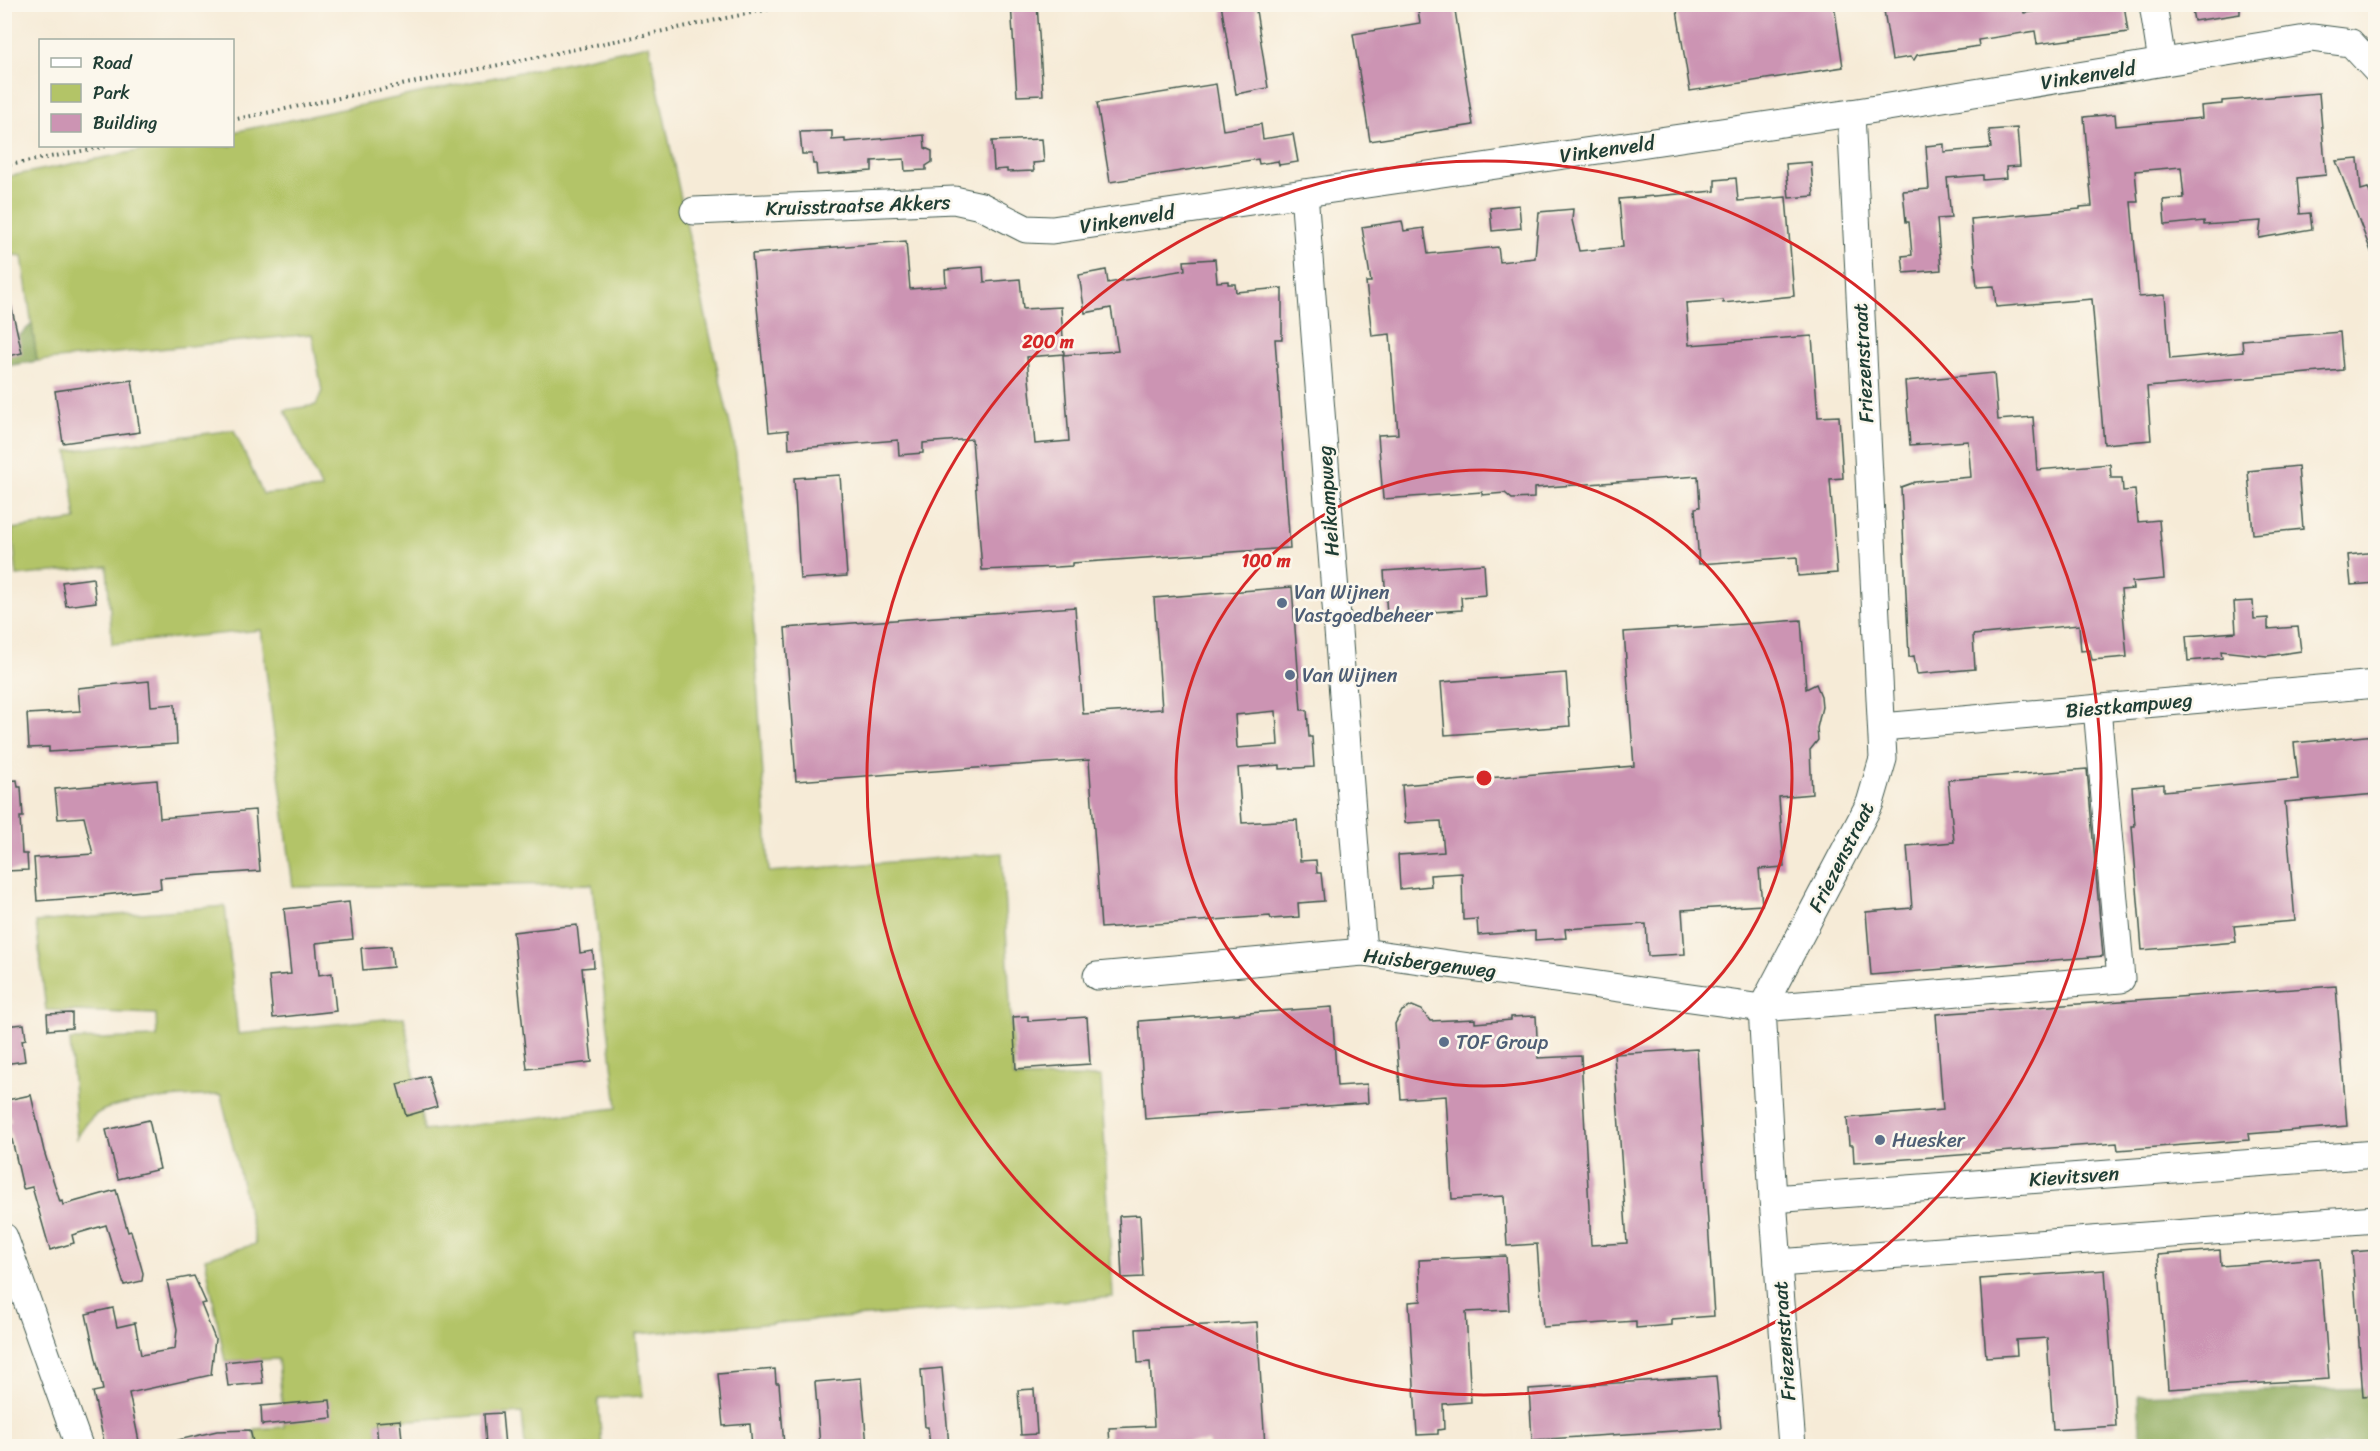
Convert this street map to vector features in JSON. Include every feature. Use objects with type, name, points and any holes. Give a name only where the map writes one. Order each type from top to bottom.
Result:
[{"type":"street","name":"Vinkenveld","points":[[2153,4],[2163,62]]},
{"type":"street","name":"Vinkenveld","points":[[1052,230],[1851,113],[2312,38],[2351,43],[2376,70]]},
{"type":"street","name":"Friezenstraat","points":[[1792,1446],[1773,1199],[1762,1008],[1870,804],[1883,759],[1851,113]]},
{"type":"street","name":"Heikampweg","points":[[1304,193],[1363,952]]},
{"type":"street","name":"Kruisstraatse Akkers","points":[[694,212],[954,200],[981,206],[1026,229],[1052,230]]},
{"type":"street","name":"Biestkampweg","points":[[1882,727],[2376,684]]},
{"type":"street","name":"Huisbergenweg","points":[[1097,976],[1363,952],[1762,1008],[2121,979],[2097,708]]},
{"type":"street","name":"Kievitsven","points":[[1773,1199],[2376,1154]]},
{"type":"street","points":[[1778,1263],[2376,1219]]},
{"type":"street","points":[[4,1237],[79,1446]]},
{"type":"path","points":[[234,120],[794,4]]},
{"type":"path","points":[[4,166],[102,147]]},
{"type":"green space","points":[[649,45],[735,447],[751,584],[769,872],[1002,853],[1014,1078],[1101,1077],[1113,1297],[636,1334],[643,1396],[598,1398],[602,1446],[525,1446],[522,1413],[377,1422],[378,1446],[256,1446],[254,1429],[284,1427],[278,1359],[225,1361],[205,1258],[256,1244],[221,1095],[162,1099],[117,1106],[101,1111],[93,1117],[77,1138],[70,1040],[157,1037],[156,1014],[46,1010],[36,922],[225,906],[238,1034],[404,1017],[424,1131],[617,1108],[592,884],[293,887],[261,630],[112,644],[107,566],[17,576],[12,529],[76,520],[68,451],[234,430],[263,494],[322,489],[285,410],[316,405],[322,391],[312,334],[37,361],[22,256],[5,254],[5,177],[158,147],[234,147],[234,132]]},
{"type":"green space","points":[[32,324],[37,361],[5,366],[5,343],[18,337]]},
{"type":"green space","points":[[2375,1388],[2375,1446],[2141,1446],[2138,1395]]},
{"type":"building","points":[[1011,4],[1037,4],[1043,95],[1017,96]]},
{"type":"building","points":[[1221,4],[1255,4],[1268,88],[1236,94]]},
{"type":"building","points":[[1417,4],[1454,4],[1473,125],[1370,141],[1353,34],[1420,23]]},
{"type":"building","points":[[1676,4],[1834,4],[1843,67],[1690,91]]},
{"type":"building","points":[[1883,4],[2022,4],[2024,13],[2053,9],[2054,4],[2124,4],[2128,32],[2037,44],[2035,31],[1978,40],[1979,46],[1917,55],[1914,60],[1910,57],[1892,60]]},
{"type":"building","points":[[2191,4],[2240,4],[2240,14],[2194,21]]},
{"type":"building","points":[[1216,84],[1223,130],[1261,124],[1263,139],[1293,134],[1298,162],[1279,165],[1278,161],[1259,164],[1258,159],[1110,182],[1097,103]]},
{"type":"building","points":[[2319,93],[2326,175],[2297,178],[2300,214],[2310,213],[2312,229],[2259,238],[2261,221],[2204,225],[2204,221],[2165,225],[2163,200],[2184,198],[2181,167],[2135,171],[2138,202],[2131,202],[2139,297],[2165,295],[2170,359],[2243,352],[2242,340],[2340,332],[2343,370],[2147,387],[2151,440],[2104,444],[2092,299],[1996,307],[1994,286],[1977,287],[1971,219],[2092,206],[2084,117],[2115,114],[2116,126],[2202,118],[2201,106],[2222,104],[2222,101]]},
{"type":"building","points":[[2017,128],[2020,166],[2006,167],[2007,178],[1983,180],[1983,175],[1947,178],[1951,218],[1937,219],[1941,270],[1904,273],[1902,256],[1912,255],[1903,191],[1929,189],[1926,146],[1944,144],[1944,152],[1991,148],[1989,130]]},
{"type":"building","points":[[832,131],[832,140],[845,139],[845,142],[924,135],[925,148],[932,151],[932,162],[926,166],[926,170],[905,171],[904,159],[872,161],[872,171],[817,175],[812,154],[802,154],[800,132]]},
{"type":"building","points":[[1042,139],[1044,162],[1033,163],[1034,171],[994,170],[992,141]]},
{"type":"building","points":[[2358,159],[2361,190],[2368,188],[2376,208],[2376,259],[2374,259],[2336,161]]},
{"type":"building","points":[[1811,162],[1814,196],[1789,198],[1786,164]]},
{"type":"building","points":[[1736,178],[1738,201],[1786,197],[1794,296],[1723,303],[1723,300],[1686,303],[1689,345],[1812,336],[1818,417],[1839,416],[1843,478],[1830,479],[1837,573],[1798,576],[1797,557],[1699,564],[1695,508],[1700,507],[1698,476],[1534,488],[1534,498],[1512,499],[1505,493],[1482,495],[1482,492],[1383,499],[1378,435],[1398,434],[1390,334],[1372,336],[1366,282],[1371,282],[1362,227],[1402,221],[1404,231],[1424,228],[1428,254],[1498,247],[1500,262],[1535,258],[1539,212],[1573,209],[1572,220],[1579,251],[1623,247],[1619,199],[1715,191],[1715,180]]},
{"type":"building","points":[[1519,205],[1521,228],[1492,231],[1490,208]]},
{"type":"building","points":[[906,241],[910,289],[946,286],[945,270],[983,267],[984,282],[1020,279],[1023,309],[1061,307],[1064,354],[1027,357],[1035,444],[1069,441],[1063,355],[1118,351],[1111,308],[1085,313],[1079,275],[1106,270],[1108,283],[1185,270],[1184,261],[1215,259],[1217,282],[1228,281],[1228,284],[1235,284],[1236,292],[1282,288],[1282,339],[1275,339],[1290,548],[1072,563],[1072,566],[982,570],[972,439],[923,443],[923,453],[899,455],[898,440],[789,449],[788,430],[769,432],[752,254]]},
{"type":"building","points":[[11,305],[22,353],[4,357],[4,306]]},
{"type":"building","points":[[1994,373],[1998,420],[2033,417],[2037,470],[2110,464],[2111,478],[2122,478],[2123,491],[2135,490],[2138,522],[2159,520],[2164,579],[2132,582],[2133,589],[2121,590],[2127,657],[2092,660],[2090,650],[2081,651],[2079,625],[1973,635],[1975,669],[1917,674],[1914,656],[1909,657],[1901,487],[1915,482],[1971,477],[1968,441],[1910,445],[1905,381]]},
{"type":"building","points":[[132,380],[140,432],[63,443],[55,391]]},
{"type":"building","points":[[2298,466],[2303,529],[2253,534],[2248,471]]},
{"type":"building","points":[[840,475],[847,576],[800,579],[794,478]]},
{"type":"building","points":[[2376,552],[2376,583],[2351,585],[2348,555]]},
{"type":"building","points":[[1484,564],[1486,595],[1461,597],[1462,610],[1387,615],[1384,571]]},
{"type":"building","points":[[93,578],[96,602],[66,606],[62,582]]},
{"type":"building","points":[[1292,587],[1301,710],[1307,710],[1314,767],[1280,769],[1280,765],[1238,768],[1242,823],[1297,820],[1300,861],[1316,860],[1317,873],[1321,873],[1324,901],[1298,903],[1299,917],[1271,919],[1270,916],[1101,928],[1089,760],[796,781],[785,628],[1075,607],[1083,714],[1162,709],[1154,598]],"holes":[[[1276,711],[1278,745],[1237,748],[1235,715]]]},
{"type":"building","points":[[2253,601],[2254,619],[2268,618],[2268,629],[2298,627],[2301,651],[2267,656],[2221,651],[2222,658],[2188,661],[2186,636],[2236,632],[2234,602]]},
{"type":"building","points":[[1801,620],[1806,689],[1816,684],[1821,696],[1822,707],[1817,728],[1818,740],[1810,750],[1812,794],[1779,797],[1784,867],[1759,869],[1762,905],[1682,910],[1685,954],[1648,956],[1646,924],[1565,929],[1566,938],[1535,940],[1535,931],[1478,935],[1477,919],[1463,920],[1462,873],[1430,875],[1431,886],[1400,889],[1398,855],[1444,852],[1441,821],[1405,823],[1402,785],[1634,766],[1624,632]]},
{"type":"building","points":[[1566,673],[1570,726],[1445,735],[1441,682]]},
{"type":"building","points":[[149,681],[151,706],[175,704],[177,744],[49,752],[49,747],[29,748],[27,714],[80,711],[78,688]]},
{"type":"building","points":[[2375,735],[2376,794],[2285,802],[2295,921],[2234,926],[2236,942],[2142,950],[2132,826],[2135,826],[2132,787],[2164,784],[2164,791],[2298,779],[2294,743]]},
{"type":"building","points":[[2087,769],[2103,956],[1871,975],[1866,912],[1912,908],[1907,846],[1954,842],[1948,780]]},
{"type":"building","points":[[17,780],[18,787],[21,787],[22,854],[27,854],[28,870],[5,871],[4,781]]},
{"type":"building","points":[[157,780],[160,818],[255,810],[260,871],[160,878],[161,889],[37,901],[34,858],[93,854],[84,817],[58,819],[55,789]]},
{"type":"building","points":[[349,902],[353,939],[316,943],[319,975],[332,973],[336,1011],[273,1018],[269,976],[291,974],[284,909]]},
{"type":"building","points":[[577,925],[580,953],[593,951],[594,967],[582,968],[592,1062],[527,1069],[513,932]]},
{"type":"building","points":[[391,946],[393,967],[363,970],[361,948]]},
{"type":"building","points":[[2336,986],[2347,1126],[2248,1134],[2249,1140],[2118,1150],[2117,1143],[1854,1163],[1853,1145],[1849,1145],[1847,1118],[1943,1110],[1936,1014]]},
{"type":"building","points":[[1412,1006],[1422,1010],[1430,1021],[1475,1019],[1475,1023],[1511,1020],[1511,1017],[1536,1016],[1538,1058],[1581,1056],[1591,1245],[1627,1243],[1614,1054],[1697,1049],[1714,1316],[1672,1319],[1672,1325],[1636,1328],[1636,1321],[1543,1327],[1537,1244],[1507,1246],[1504,1196],[1452,1199],[1446,1096],[1401,1099],[1395,1024],[1402,1011]]},
{"type":"building","points":[[1332,1007],[1337,1086],[1367,1084],[1368,1103],[1145,1119],[1139,1021]]},
{"type":"building","points":[[72,1013],[72,1028],[48,1030],[47,1014]]},
{"type":"building","points":[[1028,1016],[1028,1021],[1087,1017],[1090,1064],[1016,1069],[1013,1017]]},
{"type":"building","points":[[24,1024],[26,1039],[22,1040],[25,1061],[4,1064],[4,1026]]},
{"type":"building","points":[[428,1076],[437,1107],[406,1116],[397,1084]]},
{"type":"building","points":[[31,1095],[44,1151],[60,1202],[62,1201],[63,1205],[116,1190],[143,1273],[142,1281],[124,1285],[106,1225],[72,1235],[74,1243],[50,1250],[32,1187],[23,1188],[8,1122],[11,1122],[7,1100]]},
{"type":"building","points":[[149,1120],[160,1169],[118,1179],[106,1130]]},
{"type":"building","points":[[1140,1215],[1143,1277],[1122,1278],[1119,1216]]},
{"type":"building","points":[[2220,1250],[2221,1266],[2320,1258],[2329,1379],[2168,1389],[2158,1255]]},
{"type":"building","points":[[2376,1250],[2376,1395],[2363,1396],[2352,1252]]},
{"type":"building","points":[[1506,1256],[1509,1310],[1466,1312],[1471,1402],[1443,1404],[1444,1429],[1438,1430],[1438,1434],[1417,1435],[1409,1302],[1421,1301],[1419,1260]]},
{"type":"building","points":[[2105,1270],[2116,1426],[2053,1430],[2047,1338],[2016,1340],[2017,1355],[1986,1357],[1980,1279]]},
{"type":"building","points":[[194,1276],[206,1303],[201,1304],[215,1339],[211,1375],[129,1393],[140,1446],[105,1446],[93,1392],[103,1390],[86,1314],[113,1308],[117,1327],[135,1323],[141,1355],[175,1349],[177,1329],[167,1281]]},
{"type":"building","points":[[1257,1322],[1265,1446],[1209,1446],[1209,1442],[1110,1446],[1109,1428],[1154,1426],[1150,1362],[1138,1363],[1136,1329]]},
{"type":"building","points":[[260,1358],[263,1383],[228,1386],[225,1362]]},
{"type":"building","points":[[942,1368],[949,1446],[930,1446],[928,1427],[925,1427],[921,1370]]},
{"type":"building","points":[[775,1369],[776,1383],[779,1383],[784,1446],[752,1446],[750,1424],[723,1426],[718,1374]]},
{"type":"building","points":[[1716,1376],[1721,1428],[1532,1440],[1529,1389]]},
{"type":"building","points":[[861,1378],[867,1446],[820,1446],[815,1382]]},
{"type":"building","points":[[1034,1389],[1037,1434],[1021,1435],[1018,1390]]},
{"type":"building","points":[[330,1400],[332,1418],[262,1425],[261,1406]]},
{"type":"building","points":[[502,1413],[505,1446],[486,1446],[484,1414]]},
{"type":"building","points":[[400,1420],[402,1439],[378,1442],[376,1422]]},
{"type":"building","points":[[250,1430],[254,1446],[178,1446],[178,1440],[217,1431]]},
{"type":"place","name":"Van Wijnen Vastgoedbeheer","points":[[1282,603]]},
{"type":"place","name":"Van Wijnen","points":[[1290,675]]},
{"type":"place","name":"TOF Group","points":[[1444,1042]]},
{"type":"place","name":"Huesker","points":[[1880,1140]]}]
